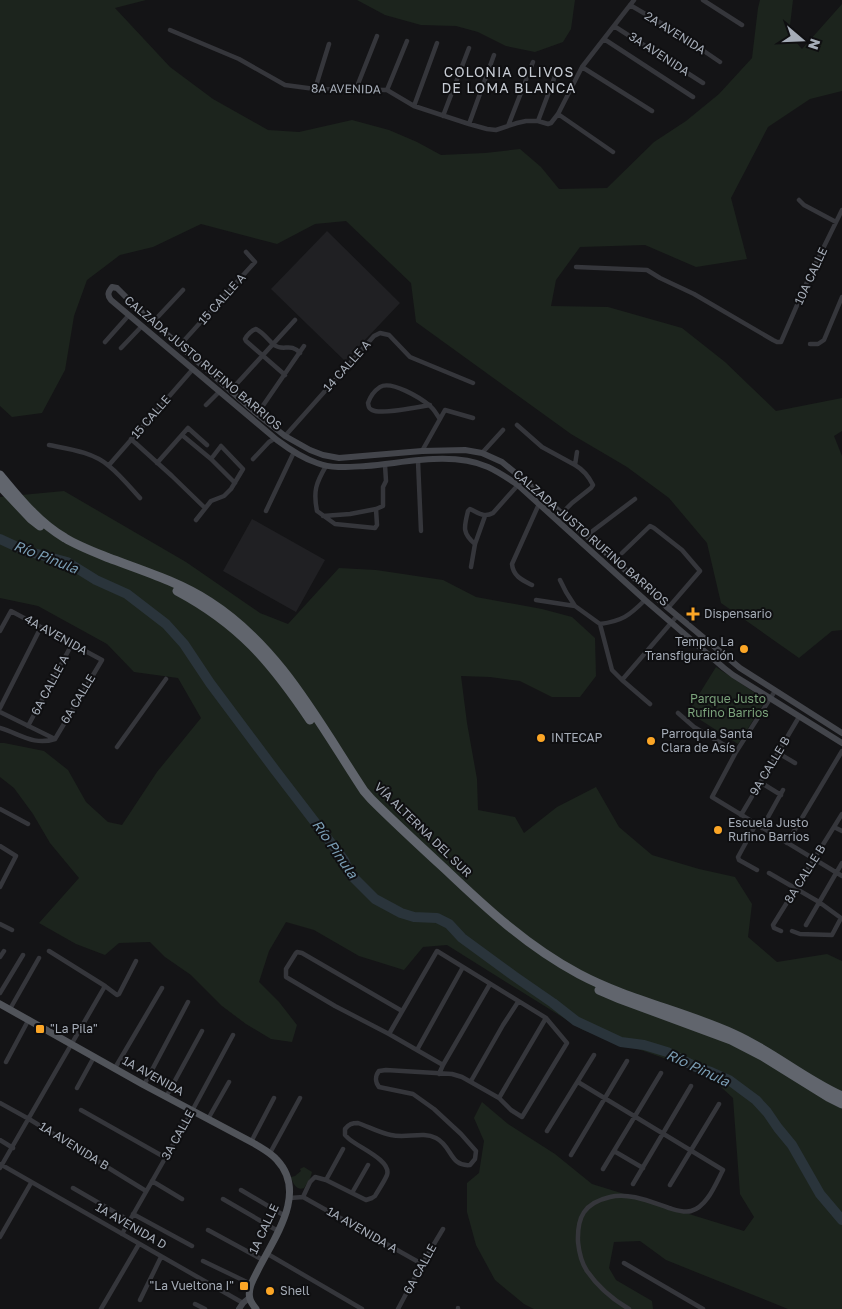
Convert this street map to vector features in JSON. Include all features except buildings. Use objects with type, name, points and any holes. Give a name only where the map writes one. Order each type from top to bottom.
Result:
[{"type":"highway","name":"VÍA ALTERNA DEL SUR","points":[[0,475],[27,506],[52,530],[64,538],[174,583],[210,603],[243,627],[272,656],[280,671],[371,799],[472,895],[507,926],[536,948],[599,983],[735,1034],[765,1050],[816,1083],[842,1096]]},
{"type":"highway","name":"VÍA ALTERNA DEL SUR","points":[[0,486],[31,519],[60,542],[80,552],[172,588],[212,612],[238,631],[280,671]]},
{"type":"highway","name":"VÍA ALTERNA DEL SUR","points":[[288,682],[360,795],[503,930],[558,969],[596,989],[731,1040],[762,1056],[842,1104]]},
{"type":"main road","name":"1A AVENIDA","points":[[0,1004],[270,1153],[281,1164],[287,1176]]},
{"type":"main road","name":"1A CALLE","points":[[250,1287],[285,1216],[290,1198],[287,1176]]},
{"type":"main road","points":[[250,1287],[250,1298],[256,1309]]},
{"type":"street","points":[[613,152],[558,114],[582,67],[634,0]]},
{"type":"street","points":[[702,0],[742,25]]},
{"type":"street","name":"2A AVENIDA","points":[[630,5],[676,32],[720,62]]},
{"type":"street","name":"3A AVENIDA","points":[[614,26],[703,83]]},
{"type":"street","name":"8A AVENIDA","points":[[170,30],[238,59],[285,85],[315,90],[387,90],[414,106],[487,129],[496,130],[526,121],[538,121],[548,124],[558,114]]},
{"type":"street","points":[[356,89],[377,36]]},
{"type":"street","points":[[604,39],[694,97]]},
{"type":"street","points":[[387,90],[407,41]]},
{"type":"street","points":[[414,106],[437,43]]},
{"type":"street","points":[[315,90],[329,44]]},
{"type":"street","points":[[443,116],[469,48]]},
{"type":"street","points":[[469,124],[494,55]]},
{"type":"street","points":[[508,126],[533,62]]},
{"type":"street","points":[[582,67],[652,111]]},
{"type":"street","points":[[538,121],[555,76]]},
{"type":"street","points":[[799,200],[808,208],[836,222]]},
{"type":"street","name":"10A CALLE","points":[[576,267],[647,270],[694,294],[772,340],[781,342],[811,273],[841,212]]},
{"type":"street","name":"15 CALLE A","points":[[180,346],[254,262],[246,252]]},
{"type":"street","name":"CALZADA JUSTO RUFINO BARRIOS","points":[[842,733],[740,668],[677,616],[502,462],[482,453],[465,450],[422,451],[338,458],[310,450],[285,436],[256,413],[136,308],[117,288],[112,287],[109,291],[109,297],[129,315],[274,439],[316,463],[340,468],[460,459],[489,468],[518,485],[645,600],[733,676],[842,743]]},
{"type":"street","points":[[153,322],[183,290]]},
{"type":"street","points":[[810,344],[818,344],[824,340],[842,297]]},
{"type":"street","points":[[105,342],[129,315]]},
{"type":"street","points":[[231,390],[295,320]]},
{"type":"street","points":[[121,348],[142,326]]},
{"type":"street","points":[[285,375],[245,339],[256,328],[279,347],[296,348],[300,354]]},
{"type":"street","points":[[156,338],[162,330]]},
{"type":"street","name":"14 CALLE A","points":[[285,436],[374,336],[380,333],[390,336],[410,357],[473,383]]},
{"type":"street","points":[[256,413],[304,346]]},
{"type":"street","name":"15 CALLE","points":[[108,465],[193,369]]},
{"type":"street","points":[[430,405],[382,412],[373,411],[368,403],[371,396],[381,386],[394,386],[409,392],[430,405],[440,419]]},
{"type":"street","points":[[206,406],[219,392]]},
{"type":"street","points":[[238,408],[243,402]]},
{"type":"street","points":[[422,451],[445,410],[473,418]]},
{"type":"street","points":[[517,426],[542,447],[580,468],[591,480],[591,488],[561,514]]},
{"type":"street","points":[[157,463],[188,428],[207,445]]},
{"type":"street","points":[[482,453],[503,430]]},
{"type":"street","points":[[182,435],[235,483]]},
{"type":"street","points":[[253,459],[274,439]]},
{"type":"street","points":[[131,440],[205,508]]},
{"type":"street","points":[[49,445],[80,452],[96,458],[108,465],[140,498]]},
{"type":"street","points":[[196,520],[211,501],[224,496],[231,489],[243,469],[221,446],[210,459]]},
{"type":"street","points":[[266,511],[294,452]]},
{"type":"street","points":[[575,465],[577,452]]},
{"type":"street","points":[[362,455],[362,466]]},
{"type":"street","points":[[418,461],[421,531]]},
{"type":"street","points":[[322,516],[350,514],[383,506],[383,486],[386,481],[385,465]]},
{"type":"street","points":[[326,466],[317,480],[314,500],[317,511],[322,516],[335,524],[375,528],[377,525],[376,509]]},
{"type":"street","points":[[475,544],[466,537],[465,529],[468,511],[470,509],[485,516],[493,513],[518,485]]},
{"type":"street","points":[[526,493],[532,487]]},
{"type":"street","points":[[586,536],[635,499]]},
{"type":"street","points":[[532,585],[522,580],[513,571],[512,564],[539,504]]},
{"type":"street","points":[[471,567],[475,544],[485,516]]},
{"type":"street","points":[[622,553],[650,526],[682,550],[700,571],[668,608]]},
{"type":"street","points":[[560,580],[576,606],[600,624],[612,670],[650,704]]},
{"type":"street","points":[[536,600],[576,606]]},
{"type":"street","points":[[600,624],[615,622],[632,613],[645,600]]},
{"type":"street","name":"4A AVENIDA","points":[[0,631],[11,610],[102,660]]},
{"type":"street","points":[[622,680],[677,616]]},
{"type":"street","points":[[0,708],[41,627]]},
{"type":"street","name":"6A CALLE A","points":[[28,726],[72,644]]},
{"type":"street","name":"6A CALLE","points":[[55,739],[102,660]]},
{"type":"street","points":[[117,747],[166,679]]},
{"type":"street","points":[[775,692],[736,752],[712,797],[842,876]]},
{"type":"street","points":[[0,712],[55,739]]},
{"type":"street","points":[[678,713],[694,727],[736,752]]},
{"type":"street","name":"9A CALLE B","points":[[741,815],[799,717]]},
{"type":"street","points":[[0,728],[31,740],[46,742],[55,739]]},
{"type":"street","points":[[787,843],[842,751]]},
{"type":"street","points":[[778,753],[795,763]]},
{"type":"street","points":[[760,782],[782,793],[762,828]]},
{"type":"street","points":[[0,809],[28,824]]},
{"type":"street","name":"8A CALLE B","points":[[781,931],[774,928],[773,924],[842,814]]},
{"type":"street","points":[[756,824],[738,857],[739,860],[757,870]]},
{"type":"street","points":[[834,827],[842,831]]},
{"type":"street","points":[[0,846],[16,856],[16,859],[2,879],[0,887]]},
{"type":"street","points":[[806,924],[842,863]]},
{"type":"street","points":[[769,873],[842,917],[832,935],[800,934],[792,931]]},
{"type":"street","points":[[0,924],[12,930]]},
{"type":"street","points":[[0,957],[4,951]]},
{"type":"street","points":[[49,951],[117,995],[136,961]]},
{"type":"street","points":[[290,1198],[303,1197],[314,1177],[326,1180],[366,1200],[375,1196],[388,1173],[388,1169],[384,1162],[348,1138],[345,1129],[352,1123],[358,1123],[392,1136],[432,1136],[444,1143],[460,1165],[470,1165],[473,1163],[476,1151],[461,1134],[434,1109],[415,1095],[379,1087],[376,1082],[379,1071],[452,1074],[471,1081],[499,1098],[511,1110],[522,1117],[567,1042],[546,1018],[437,951],[389,1034]]},
{"type":"street","points":[[402,1011],[302,953],[296,952],[286,969],[286,977],[443,1065]]},
{"type":"street","points":[[0,993],[23,955]]},
{"type":"street","points":[[10,1009],[39,958]]},
{"type":"street","points":[[417,1050],[463,967]]},
{"type":"street","points":[[439,1074],[490,984]]},
{"type":"street","points":[[1,1166],[105,986]]},
{"type":"street","points":[[115,1068],[162,988]]},
{"type":"street","points":[[144,1085],[188,1002]]},
{"type":"street","points":[[471,1081],[518,1002]]},
{"type":"street","points":[[499,1098],[546,1018]]},
{"type":"street","points":[[6,1062],[28,1019]]},
{"type":"street","points":[[166,1097],[202,1030]]},
{"type":"street","name":"3A CALLE","points":[[122,1234],[233,1035]]},
{"type":"street","points":[[547,1131],[594,1055]]},
{"type":"street","points":[[77,1088],[94,1056]]},
{"type":"street","points":[[571,1155],[627,1061]]},
{"type":"street","points":[[603,1169],[661,1073]]},
{"type":"street","points":[[208,1119],[229,1082]]},
{"type":"street","points":[[578,1082],[723,1170],[700,1207],[693,1211],[686,1212],[634,1197],[616,1196],[594,1203],[580,1218],[578,1243],[584,1265],[595,1281],[606,1292],[629,1309]]},
{"type":"street","points":[[633,1184],[691,1086]]},
{"type":"street","points":[[251,1142],[274,1098]]},
{"type":"street","points":[[270,1153],[300,1098]]},
{"type":"street","name":"1A AVENIDA B","points":[[0,1103],[146,1191]]},
{"type":"street","points":[[670,1185],[719,1104]]},
{"type":"street","points":[[81,1110],[166,1158]]},
{"type":"street","points":[[0,1140],[13,1148]]},
{"type":"street","points":[[326,1180],[343,1149]]},
{"type":"street","points":[[614,1151],[643,1168]]},
{"type":"street","points":[[352,1193],[368,1165]]},
{"type":"street","name":"1A AVENIDA D","points":[[1,1166],[122,1234],[241,1306],[250,1298]]},
{"type":"street","points":[[152,1181],[182,1199]]},
{"type":"street","points":[[0,1236],[31,1183]]},
{"type":"street","points":[[73,1188],[130,1221]]},
{"type":"street","points":[[241,1190],[285,1216]]},
{"type":"street","name":"1A AVENIDA A","points":[[303,1197],[422,1264]]},
{"type":"street","points":[[222,1199],[278,1231]]},
{"type":"street","points":[[133,1214],[192,1246]]},
{"type":"street","name":"6A CALLE","points":[[398,1309],[443,1229]]},
{"type":"street","points":[[208,1230],[264,1257],[362,1309]]},
{"type":"street","points":[[101,1309],[138,1244]]},
{"type":"street","points":[[140,1300],[161,1257]]},
{"type":"street","points":[[203,1261],[250,1287]]},
{"type":"street","points":[[624,1262],[703,1309]]},
{"type":"street","points":[[195,1304],[205,1309]]},
{"type":"shaded area","points":[[327,231],[400,303],[345,361],[271,289]]},
{"type":"shaded area","points":[[252,519],[325,560],[296,612],[223,571]]},
{"type":"green space","points":[[0,0],[146,0],[115,8],[170,67],[213,99],[268,130],[299,132],[352,120],[389,130],[441,155],[520,149],[541,167],[559,189],[607,188],[654,142],[686,121],[719,94],[752,58],[760,0],[793,0],[789,34],[802,49],[842,4],[842,91],[810,99],[768,127],[731,198],[747,259],[696,267],[645,245],[580,247],[556,280],[551,306],[608,307],[682,328],[725,362],[776,411],[842,398],[842,431],[834,436],[842,456],[842,630],[832,631],[799,658],[721,603],[707,543],[669,498],[627,467],[571,434],[416,322],[411,283],[346,221],[315,224],[277,244],[201,224],[153,247],[120,255],[87,280],[74,316],[65,370],[42,413],[12,417],[0,406]]},
{"type":"green space","points":[[357,0],[575,0],[571,29],[563,42],[535,52],[506,46],[478,32],[456,26],[421,25],[385,15]]},
{"type":"green space","points":[[64,491],[186,562],[260,613],[288,624],[339,568],[376,570],[443,580],[476,597],[542,609],[572,617],[595,638],[596,676],[580,697],[552,697],[520,681],[461,676],[477,779],[478,810],[515,817],[524,833],[557,807],[596,787],[619,827],[652,855],[735,877],[752,904],[748,937],[777,962],[827,954],[842,961],[842,1309],[788,1309],[666,1260],[640,1241],[614,1242],[609,1268],[616,1280],[652,1301],[653,1309],[534,1309],[524,1304],[495,1280],[476,1245],[467,1212],[467,1183],[479,1173],[484,1141],[474,1118],[482,1102],[508,1124],[555,1154],[592,1184],[744,1231],[754,1217],[740,1194],[733,1098],[709,1076],[583,1030],[447,945],[423,947],[404,970],[359,956],[314,930],[286,922],[269,951],[259,982],[279,1002],[297,1025],[292,1042],[271,1039],[246,1024],[222,1006],[191,975],[165,957],[150,942],[119,943],[105,955],[76,944],[39,923],[79,878],[50,843],[33,814],[14,788],[0,777],[0,743],[44,751],[68,770],[86,802],[108,822],[122,825],[157,772],[201,718],[178,678],[134,672],[107,644],[38,606],[0,598],[0,497]]},
{"type":"green space","name":"Parque Justo Rufino Barrios","points":[[716,667],[766,700],[738,744],[688,712]]},
{"type":"green space","points":[[304,1167],[312,1172],[310,1179],[304,1188],[301,1189],[294,1184],[291,1177],[295,1176]]},
{"type":"waterway","name":"Río Pinula","points":[[0,539],[26,551],[67,562],[96,580],[127,594],[166,624],[184,644],[210,683],[344,860],[350,874],[375,899],[401,913],[414,917],[437,918],[449,924],[462,938],[576,1021],[621,1042],[644,1045],[667,1052],[696,1067],[729,1080],[756,1100],[767,1112],[792,1145],[820,1194],[842,1220]]},
{"type":"place","name":"Dispensario","points":[[693,614]]},
{"type":"place","name":"Templo La Transfiguración","points":[[744,649]]},
{"type":"place","name":"INTECAP","points":[[541,738]]},
{"type":"place","name":"Parroquia Santa Clara de Asís","points":[[651,741]]},
{"type":"place","name":"Escuela Justo Rufino Barrios","points":[[718,830]]},
{"type":"place","name":"\"La Pila\"","points":[[40,1029]]},
{"type":"place","name":"\"La Vueltona I\"","points":[[244,1286]]},
{"type":"place","name":"Shell","points":[[270,1291]]},
{"type":"district","name":"COLONIA OLIVOS DE LOMA BLANCA","points":[[509,80]]}]
